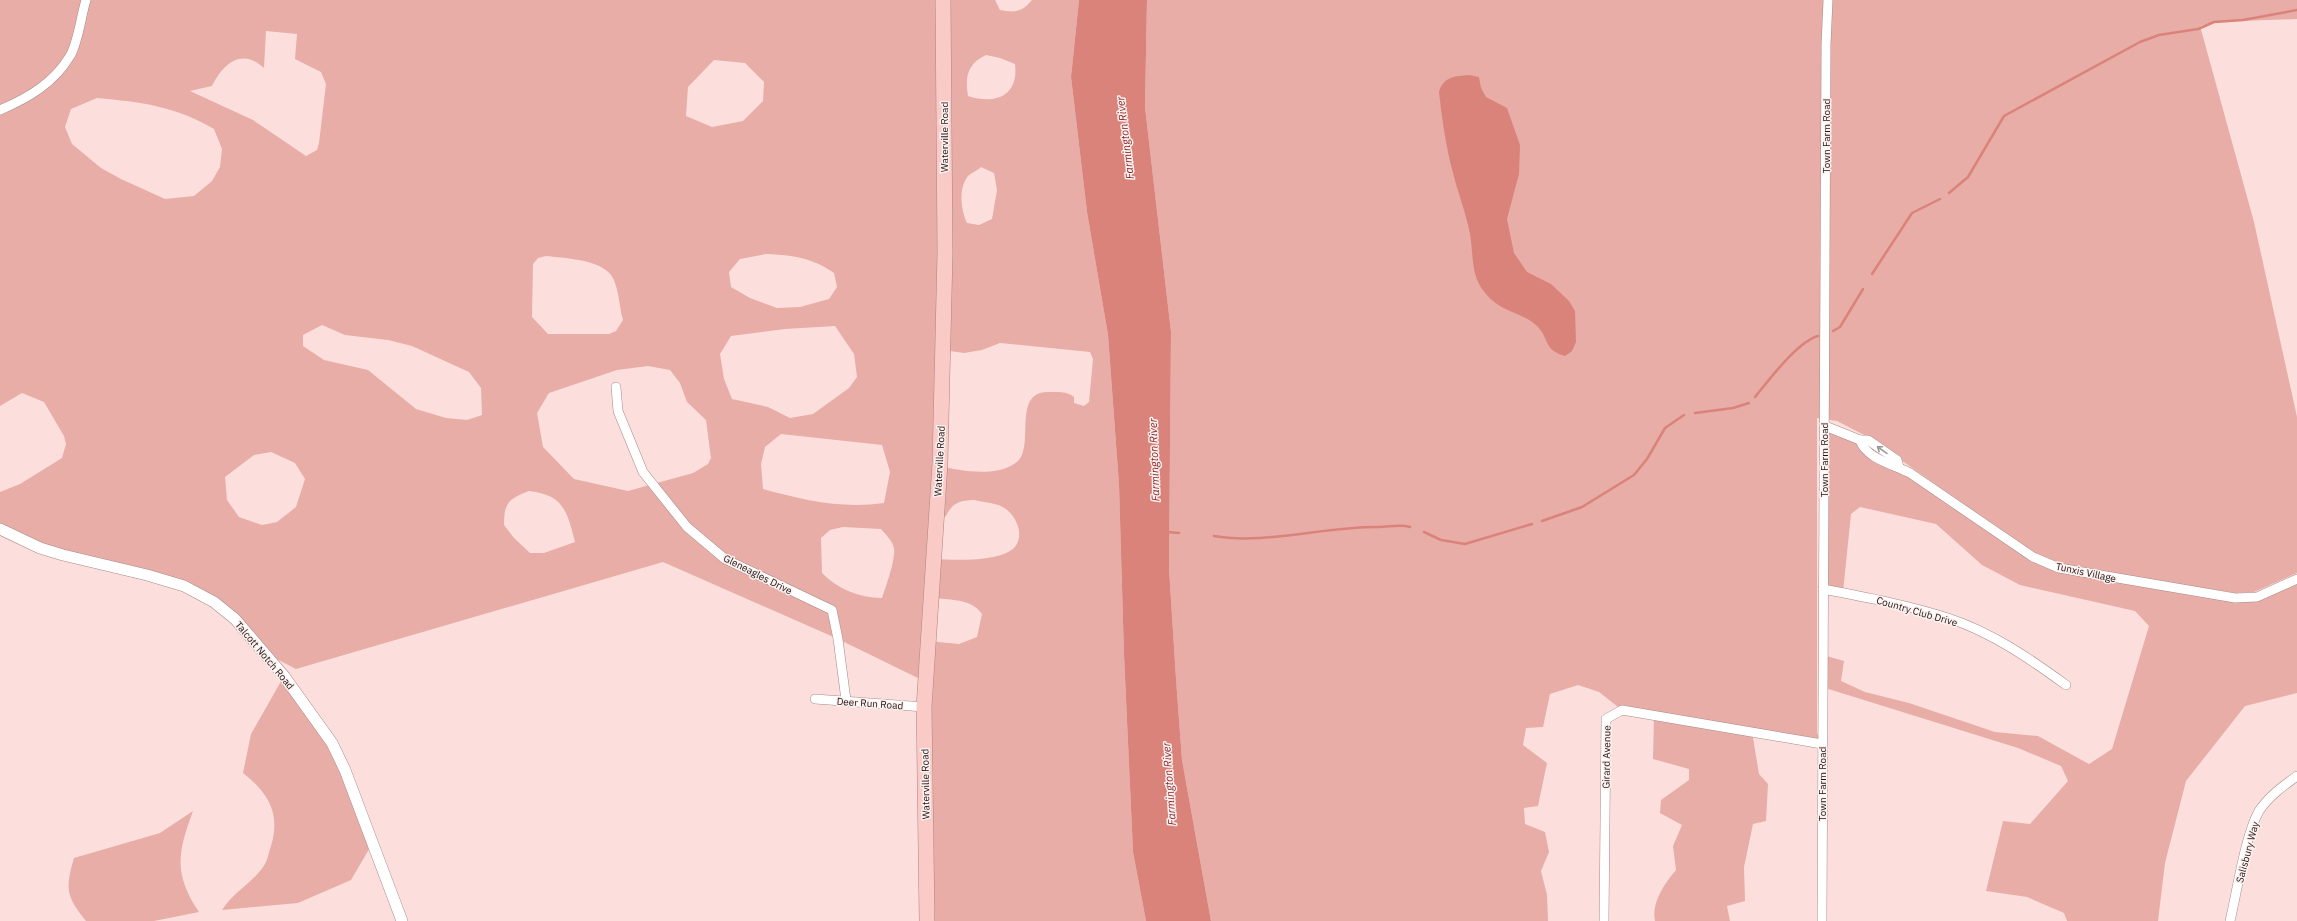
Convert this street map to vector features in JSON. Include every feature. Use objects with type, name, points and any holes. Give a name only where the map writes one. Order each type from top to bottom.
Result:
[{"type":"highway","name":"Waterville Road","points":[[927,921],[924,707],[940,456],[945,253],[943,0]]},
{"type":"street","points":[[0,110],[17,103],[49,83],[70,56],[86,0]]},
{"type":"street","name":"Town Farm Road","points":[[1822,921],[1828,0]]},
{"type":"street","name":"Gleneagles Drive","points":[[616,387],[618,411],[643,472],[687,527],[725,559],[832,610],[838,639],[846,700]]},
{"type":"street","name":"Tunxis Village","points":[[1825,426],[1860,440],[1868,440],[1897,460],[1899,467],[2033,557],[2060,568],[2235,598],[2257,597],[2297,579]]},
{"type":"street","name":"Talcott Notch Road","points":[[0,528],[40,548],[63,555],[147,574],[184,586],[214,602],[235,620],[284,676],[332,743],[345,770],[402,921]]},
{"type":"street","name":"Country Club Drive","points":[[1823,589],[1906,606],[1949,618],[1981,632],[2026,656],[2066,685]]},
{"type":"street","name":"Deer Run Road","points":[[815,699],[846,700],[924,707]]},
{"type":"street","name":"Girard Avenue","points":[[1604,921],[1606,718],[1622,710],[1822,744]]},
{"type":"street","name":"Salisbury Way","points":[[2230,921],[2251,830],[2259,811],[2278,789],[2297,776]]},
{"type":"shaded area","points":[[0,0],[995,0],[1000,10],[1018,11],[1032,0],[1079,0],[1071,77],[1087,212],[1108,335],[1119,485],[1124,655],[1133,852],[1146,921],[927,921],[926,682],[838,639],[663,562],[296,669],[267,654],[200,594],[105,566],[0,529],[0,492],[20,484],[62,458],[66,444],[64,436],[44,402],[22,393],[0,406]],"holes":[[[266,31],[297,34],[295,59],[321,72],[326,84],[317,150],[306,156],[253,120],[190,91],[212,86],[216,78],[227,65],[240,59],[248,59],[256,62],[264,68]],[[986,55],[1000,58],[1015,64],[1013,84],[1009,91],[996,98],[978,99],[968,96],[967,77],[971,67]],[[714,60],[745,63],[764,82],[763,101],[743,121],[712,127],[686,116],[688,87]],[[97,98],[157,106],[200,121],[214,129],[222,149],[220,167],[212,181],[194,196],[165,199],[101,168],[72,144],[65,127],[71,109]],[[981,167],[994,173],[997,190],[992,219],[979,225],[967,223],[963,212],[962,193],[968,176]],[[766,254],[793,256],[818,264],[834,273],[837,287],[829,299],[800,307],[777,308],[750,298],[731,287],[729,272],[740,259]],[[546,256],[590,262],[605,270],[611,275],[616,285],[623,320],[616,331],[609,334],[548,334],[532,317],[533,264],[538,258]],[[322,325],[345,335],[388,340],[412,346],[469,372],[481,388],[482,415],[467,420],[446,418],[416,409],[368,370],[324,360],[303,346],[303,335]],[[835,326],[854,354],[857,377],[849,388],[813,414],[790,418],[768,407],[732,399],[724,379],[720,354],[731,336],[785,329]],[[1000,343],[1090,352],[1093,359],[1089,402],[1084,406],[1074,403],[1074,397],[1063,392],[1038,394],[1031,400],[1027,409],[1023,453],[1018,461],[1001,470],[980,472],[958,470],[940,466],[943,350],[964,353],[982,350]],[[648,366],[670,370],[680,383],[687,402],[706,420],[711,458],[708,464],[693,473],[628,491],[574,479],[543,447],[537,413],[549,393],[617,370]],[[781,434],[882,445],[890,472],[884,503],[868,505],[838,504],[808,500],[763,489],[761,464],[765,447]],[[271,452],[295,463],[305,479],[296,507],[277,522],[262,525],[239,517],[227,500],[225,477],[254,455]],[[529,491],[540,493],[556,500],[566,513],[575,542],[544,553],[530,553],[514,538],[504,525],[506,507],[512,499]],[[974,500],[995,504],[1006,509],[1011,513],[1019,530],[1018,542],[1015,547],[1002,555],[983,559],[933,559],[936,520],[946,516],[951,508],[957,503]],[[843,527],[881,529],[892,542],[894,548],[894,558],[882,598],[873,598],[849,592],[828,579],[822,573],[821,538],[830,530]],[[931,598],[966,602],[982,614],[977,637],[959,644],[928,641]]]},
{"type":"shaded area","points":[[1147,0],[2297,0],[2297,19],[2214,22],[2200,26],[2254,222],[2297,417],[2297,573],[2254,592],[2235,593],[2060,565],[2034,553],[1868,437],[1837,421],[1817,418],[1817,733],[1822,744],[1752,732],[1759,774],[1768,784],[1766,821],[1753,824],[1744,867],[1745,901],[1727,906],[1730,921],[1655,921],[1654,914],[1657,900],[1663,887],[1676,870],[1673,846],[1682,825],[1660,813],[1661,800],[1689,780],[1689,769],[1653,759],[1654,715],[1622,710],[1599,692],[1578,685],[1550,694],[1543,727],[1526,728],[1523,745],[1547,763],[1538,806],[1524,808],[1525,824],[1545,832],[1549,852],[1541,871],[1547,895],[1548,921],[1211,921],[1182,760],[1176,679],[1169,568],[1171,332],[1145,107]]},
{"type":"shaded area","points":[[1825,426],[1860,440],[1862,447],[2033,557],[2059,568],[2257,597],[2297,579],[2297,693],[2245,706],[2186,781],[2165,863],[2158,921],[2067,921],[2064,913],[2027,897],[1986,891],[2003,821],[2030,824],[2068,781],[2061,766],[2018,748],[1822,687],[1823,655],[1844,661],[1841,681],[1865,692],[1909,703],[1995,732],[2038,736],[2089,764],[2112,749],[2149,626],[2135,611],[2020,585],[1982,565],[1936,524],[1860,507],[1851,514],[1843,592],[1823,589]]},
{"type":"shaded area","points":[[284,676],[321,725],[372,844],[351,880],[298,903],[222,910],[232,897],[261,870],[266,862],[271,846],[274,834],[274,823],[270,805],[259,788],[243,773],[251,734]]},
{"type":"shaded area","points":[[193,811],[181,851],[181,862],[185,886],[199,912],[154,921],[86,921],[74,905],[69,892],[69,877],[74,858],[160,833]]},
{"type":"water","name":"Farmington River","points":[[1079,0],[1147,0],[1145,107],[1171,332],[1169,568],[1176,679],[1182,760],[1211,921],[1146,921],[1133,852],[1124,655],[1119,485],[1108,335],[1087,212],[1071,77]]},
{"type":"water","points":[[1469,75],[1479,77],[1481,88],[1486,97],[1507,108],[1520,145],[1519,174],[1507,219],[1514,253],[1527,272],[1551,284],[1569,301],[1575,311],[1576,342],[1572,351],[1565,356],[1553,351],[1541,331],[1532,322],[1505,309],[1492,300],[1477,280],[1468,226],[1448,153],[1439,92],[1443,83],[1450,78]]},
{"type":"waterway","points":[[1949,193],[1968,177],[2004,116],[2140,42],[2159,35],[2198,29],[2214,22],[2243,20],[2297,10]]},
{"type":"waterway","points":[[1872,274],[1912,213],[1940,199]]},
{"type":"waterway","points":[[1833,331],[1840,327],[1863,289]]},
{"type":"waterway","points":[[1755,397],[1793,353],[1801,346],[1818,336]]},
{"type":"waterway","points":[[1695,413],[1733,408],[1749,403]]},
{"type":"waterway","points":[[1542,521],[1582,507],[1634,475],[1647,459],[1665,428],[1684,415]]},
{"type":"waterway","points":[[1424,532],[1441,540],[1465,544],[1532,524]]},
{"type":"waterway","points":[[1214,536],[1253,538],[1359,527],[1410,527]]},
{"type":"waterway","points":[[1167,532],[1179,533]]}]
